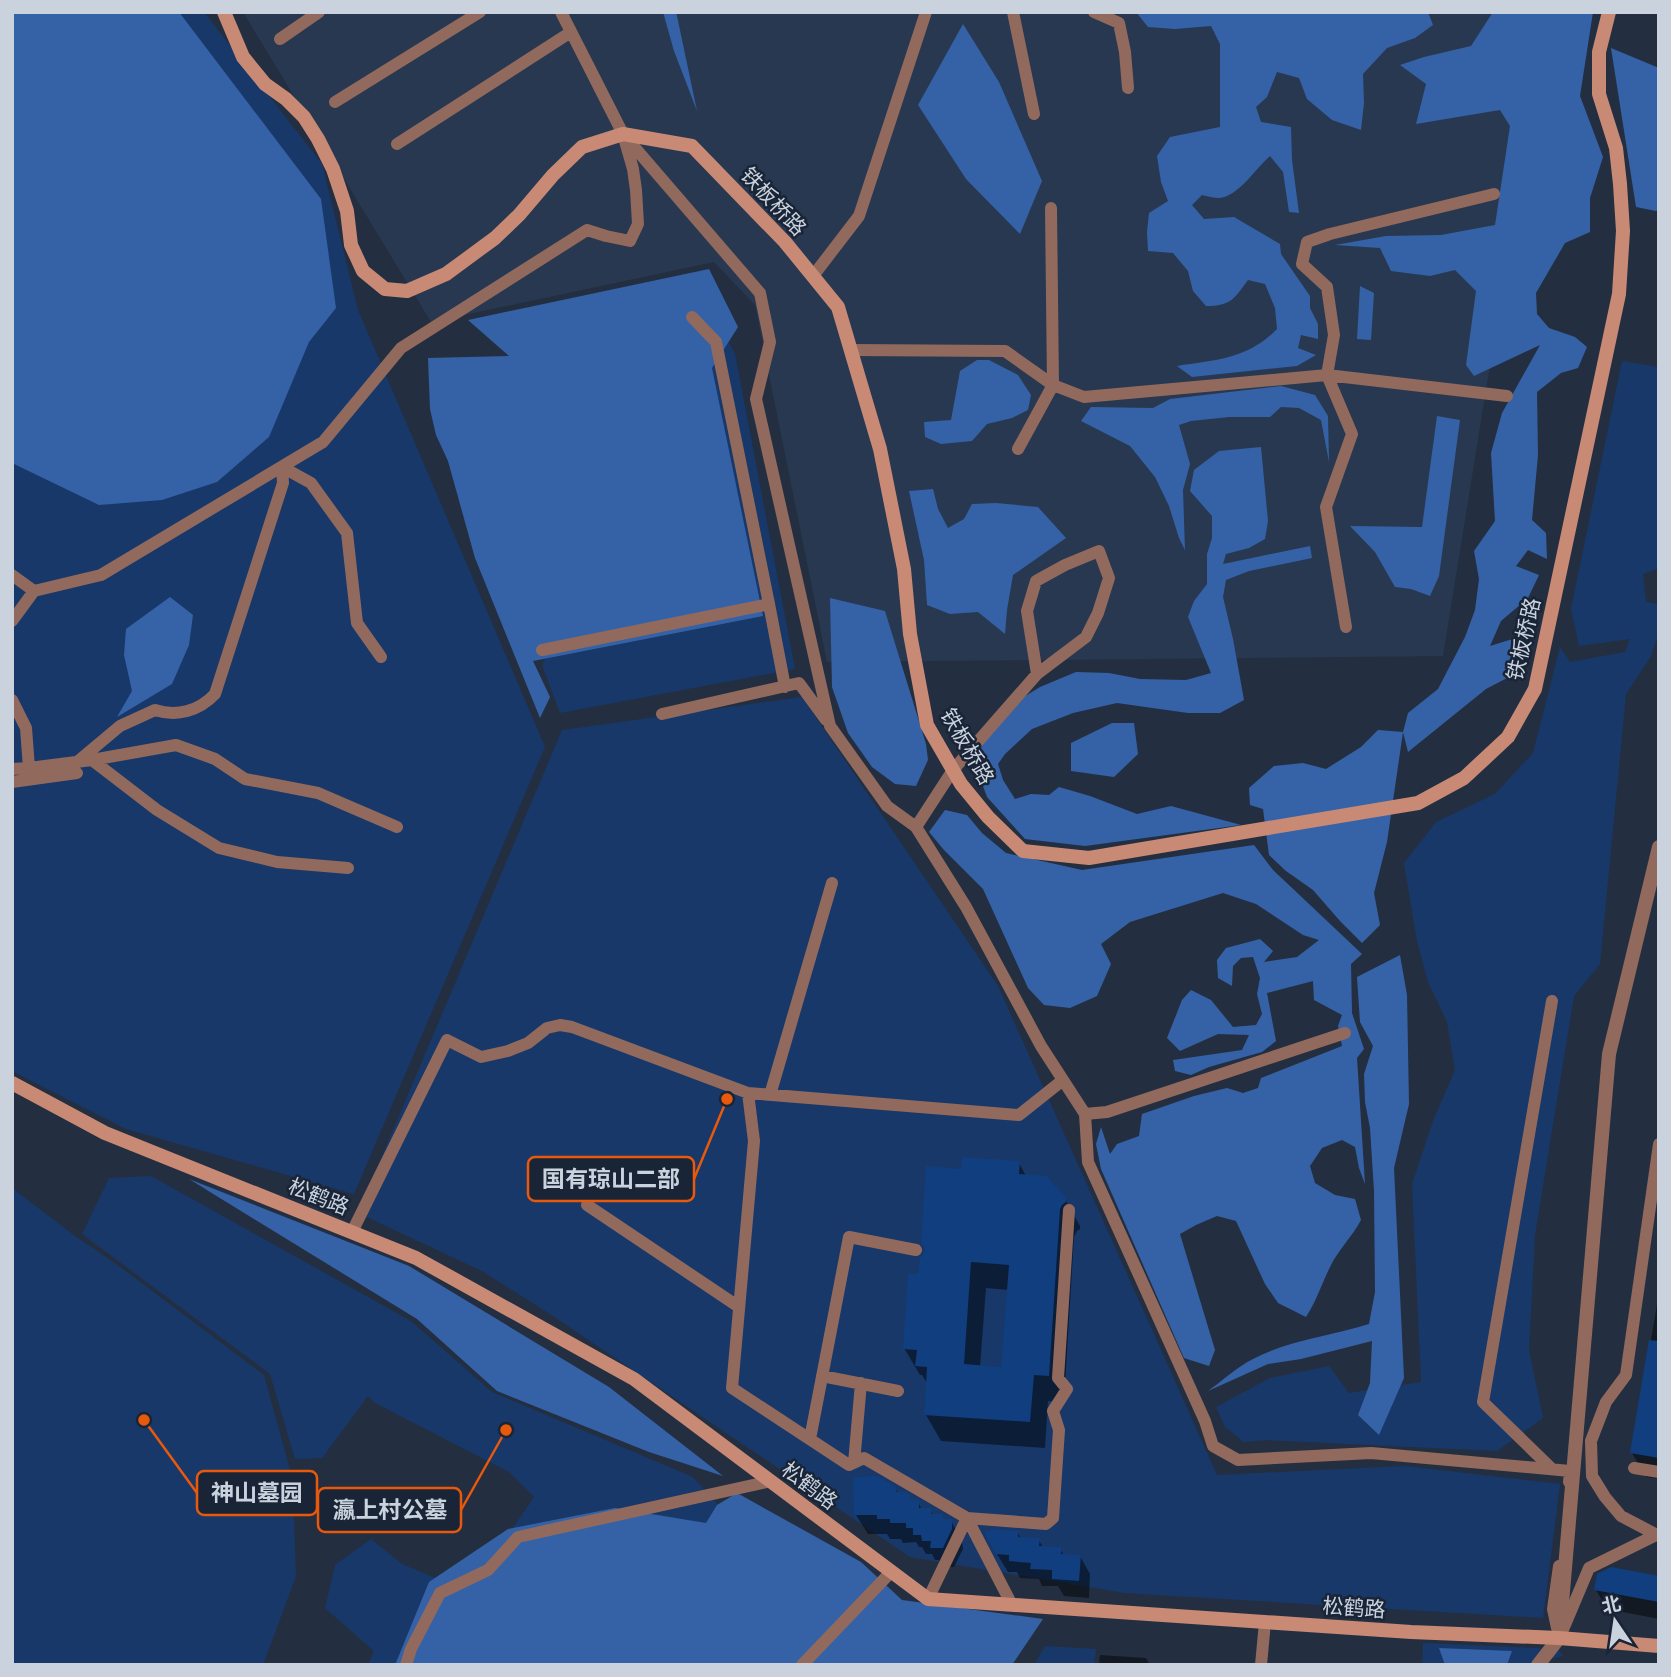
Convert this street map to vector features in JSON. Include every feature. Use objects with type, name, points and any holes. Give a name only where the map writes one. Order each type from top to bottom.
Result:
[{"type":"street","name":"铁板桥路","points":[[224,12],[243,57],[265,84],[286,99],[304,117],[318,139],[333,169],[346,211],[351,245],[363,271],[384,289],[407,291],[446,274],[495,239],[582,147],[623,134],[692,146],[785,242],[838,307],[880,449],[904,569],[910,634],[927,725],[961,784],[988,817],[1023,851],[1089,859],[1418,803],[1464,778],[1507,737],[1535,689],[1619,294],[1623,230],[1620,184],[1616,148],[1599,94],[1599,52],[1609,12]]},
{"type":"street","points":[[1538,1665],[1559,1639],[1609,1054],[1659,847]]},
{"type":"street","name":"松鹤路","points":[[12,1083],[105,1133],[415,1258],[634,1379],[928,1599],[1659,1646]]},
{"type":"lane","points":[[280,39],[319,12]]},
{"type":"lane","points":[[335,102],[480,12]]},
{"type":"lane","points":[[12,621],[34,591],[101,575],[323,442],[401,348],[587,230],[629,241],[638,224],[633,169],[623,134],[561,12]]},
{"type":"lane","points":[[813,276],[859,216],[926,12]]},
{"type":"lane","points":[[1013,12],[1034,114]]},
{"type":"lane","points":[[1094,12],[1119,23],[1128,88]]},
{"type":"lane","points":[[397,144],[571,32]]},
{"type":"lane","points":[[623,134],[760,293],[771,342],[756,399],[830,726]]},
{"type":"lane","points":[[1346,627],[1326,507],[1352,434],[1327,375],[1334,335],[1327,287],[1302,264],[1307,242],[1329,234],[1494,194]]},
{"type":"lane","points":[[1018,449],[1052,385],[1051,208]]},
{"type":"lane","points":[[692,317],[716,342],[785,687]]},
{"type":"lane","points":[[851,350],[1005,351],[1052,385],[1084,397],[1327,375],[1507,396]]},
{"type":"lane","points":[[282,467],[311,483],[347,533],[357,624],[382,656]]},
{"type":"lane","points":[[12,769],[77,768],[120,726],[155,710],[167,714],[198,709],[215,694],[283,483],[282,467]]},
{"type":"lane","points":[[916,827],[953,770],[1037,674],[1086,637],[1098,613],[1109,578],[1099,551],[1036,581],[1027,611],[1037,674]]},
{"type":"lane","points":[[12,575],[34,591]]},
{"type":"lane","points":[[542,650],[769,604]]},
{"type":"lane","points":[[662,714],[799,683],[887,806],[916,827],[966,907],[1041,1046],[1085,1114],[1088,1162],[1205,1421],[1213,1446],[1238,1460],[1371,1454],[1570,1471],[1553,1609],[1559,1639]]},
{"type":"lane","points":[[12,700],[26,728],[29,768]]},
{"type":"lane","points":[[12,782],[77,768],[92,760],[176,745],[215,760],[246,779],[318,793],[397,827]]},
{"type":"lane","points":[[92,760],[157,810],[219,848],[277,862],[348,868]]},
{"type":"lane","points":[[770,1095],[832,883]]},
{"type":"lane","points":[[1551,1468],[1483,1402],[1552,1001]]},
{"type":"lane","points":[[352,1232],[447,1040],[481,1058],[528,1043],[547,1028],[560,1025],[572,1027],[748,1093],[1018,1115],[1063,1080]]},
{"type":"lane","points":[[1085,1114],[1107,1112],[1345,1032]]},
{"type":"lane","points":[[748,1093],[754,1141],[732,1388],[849,1465],[864,1458],[967,1518],[1046,1524],[1054,1518],[1059,1430],[1053,1411],[1067,1388],[1058,1378],[1069,1210]]},
{"type":"lane","points":[[1657,1536],[1621,1516],[1605,1497],[1592,1476],[1591,1441],[1606,1402],[1626,1375],[1659,1144]]},
{"type":"lane","points":[[587,1205],[739,1307]]},
{"type":"lane","points":[[810,1439],[849,1237],[916,1250]]},
{"type":"lane","points":[[822,1376],[898,1391]]},
{"type":"lane","points":[[854,1463],[861,1383]]},
{"type":"lane","points":[[1634,1468],[1659,1472]]},
{"type":"lane","points":[[406,1665],[411,1649],[440,1593],[488,1570],[518,1537],[771,1481]]},
{"type":"lane","points":[[928,1599],[967,1518]]},
{"type":"lane","points":[[967,1518],[1012,1605]]},
{"type":"lane","points":[[1559,1639],[1589,1568],[1657,1536]]},
{"type":"lane","points":[[802,1665],[891,1572]]},
{"type":"lane","points":[[1261,1665],[1265,1622]]},
{"type":"shaded area","points":[[12,12],[204,12],[322,164],[358,310],[545,747],[354,1194],[126,1129],[12,1071]]},
{"type":"shaded area","points":[[12,12],[179,12],[321,199],[336,308],[309,342],[269,437],[217,482],[162,500],[99,505],[12,463]]},
{"type":"shaded area","points":[[243,12],[1547,12],[1443,656],[827,662],[755,305],[714,262],[431,322]]},
{"type":"shaded area","points":[[663,12],[676,12],[697,111],[674,51]]},
{"type":"shaded area","points":[[1136,12],[1428,12],[1433,25],[1415,38],[1387,48],[1363,74],[1361,130],[1332,120],[1307,99],[1299,78],[1277,72],[1267,97],[1256,107],[1261,122],[1291,127],[1299,213],[1289,212],[1283,172],[1270,156],[1233,193],[1219,198],[1202,195],[1192,205],[1204,219],[1234,217],[1280,244],[1281,254],[1310,296],[1310,308],[1318,324],[1318,339],[1301,335],[1298,348],[1316,355],[1297,366],[1192,377],[1177,366],[1231,356],[1255,347],[1277,329],[1275,308],[1265,284],[1248,280],[1227,303],[1206,306],[1193,291],[1188,271],[1173,253],[1148,251],[1149,213],[1168,201],[1161,182],[1157,156],[1170,137],[1220,127],[1220,44],[1211,26],[1175,29],[1148,27]]},
{"type":"shaded area","points":[[1493,12],[1593,12],[1580,96],[1603,157],[1590,198],[1590,232],[1565,243],[1536,293],[1537,314],[1549,328],[1575,337],[1587,347],[1578,368],[1561,373],[1537,392],[1538,455],[1532,520],[1546,533],[1547,559],[1528,550],[1516,566],[1539,575],[1528,598],[1501,621],[1490,646],[1522,636],[1522,653],[1507,678],[1486,689],[1408,752],[1403,732],[1408,713],[1438,689],[1465,637],[1475,610],[1479,579],[1474,551],[1495,521],[1491,453],[1502,413],[1540,345],[1474,376],[1466,365],[1476,291],[1455,270],[1430,276],[1391,271],[1380,248],[1335,245],[1386,236],[1441,235],[1495,225],[1510,126],[1500,110],[1416,124],[1426,84],[1400,65],[1471,46]]},
{"type":"shaded area","points":[[963,24],[999,82],[1042,181],[1020,234],[966,179],[918,105]]},
{"type":"shaded area","points":[[1611,48],[1659,68],[1659,209],[1656,211],[1636,207]]},
{"type":"shaded area","points":[[709,269],[738,327],[712,368],[763,616],[533,661],[550,697],[540,718],[475,558],[448,461],[436,435],[430,409],[428,358],[509,356],[468,320]]},
{"type":"shaded area","points":[[1360,286],[1374,293],[1371,340],[1357,339]]},
{"type":"shaded area","points":[[720,325],[735,354],[795,669],[560,713],[542,665]]},
{"type":"shaded area","points":[[977,360],[989,360],[1018,375],[1031,395],[1028,410],[1012,418],[987,424],[972,441],[941,444],[925,437],[924,422],[951,420],[960,371]]},
{"type":"shaded area","points":[[1622,361],[1659,367],[1659,568],[1643,574],[1646,602],[1659,604],[1659,632],[1651,656],[1626,694],[1600,964],[1574,996],[1535,1235],[1529,1350],[1543,1418],[1497,1451],[1266,1440],[1244,1442],[1225,1427],[1216,1407],[1270,1378],[1329,1366],[1349,1393],[1421,1382],[1412,1184],[1433,1121],[1455,1070],[1447,1022],[1428,982],[1417,941],[1404,863],[1436,822],[1495,794],[1533,753],[1560,647],[1570,662],[1625,652],[1630,639],[1579,646],[1571,609]]},
{"type":"shaded area","points":[[1281,386],[1315,395],[1328,416],[1329,462],[1321,420],[1299,408],[1281,407],[1270,417],[1229,417],[1179,425],[1190,464],[1183,490],[1185,550],[1155,477],[1130,446],[1081,421],[1091,407],[1153,408],[1170,399]]},
{"type":"shaded area","points":[[1437,416],[1460,420],[1439,576],[1430,596],[1395,587],[1375,552],[1350,526],[1422,527]]},
{"type":"shaded area","points":[[1261,447],[1268,521],[1265,539],[1249,548],[1226,554],[1223,564],[1310,546],[1312,558],[1249,571],[1226,580],[1223,597],[1244,700],[1220,713],[1188,713],[1117,703],[1073,713],[1032,729],[998,764],[1003,780],[1015,799],[1031,794],[1049,795],[1059,787],[1137,814],[1171,806],[1241,825],[1085,846],[1025,839],[987,797],[976,767],[976,749],[998,713],[1040,687],[1076,672],[1109,673],[1140,679],[1186,680],[1211,673],[1188,617],[1194,601],[1207,584],[1207,554],[1212,538],[1212,516],[1190,491],[1194,470],[1219,451]]},
{"type":"shaded area","points":[[933,489],[938,509],[948,528],[964,519],[972,504],[996,503],[1038,507],[1066,538],[1013,575],[1005,634],[978,612],[950,614],[927,605],[924,560],[909,491]]},
{"type":"shaded area","points":[[170,597],[193,615],[189,645],[172,684],[117,717],[132,691],[124,655],[126,629]]},
{"type":"shaded area","points":[[830,598],[885,611],[926,744],[928,760],[916,786],[895,784],[872,767],[848,733],[832,687]]},
{"type":"shaded area","points":[[802,697],[998,986],[1217,1475],[1405,1466],[1560,1484],[1543,1618],[1124,1593],[910,1557],[482,1271],[358,1213],[562,730]]},
{"type":"shaded area","points":[[1112,723],[1134,723],[1138,754],[1114,777],[1071,771],[1071,743]]},
{"type":"shaded area","points":[[1378,730],[1403,732],[1387,842],[1374,893],[1380,925],[1362,943],[1313,890],[1269,855],[1263,809],[1250,805],[1249,788],[1274,766],[1303,763],[1326,769],[1361,747]]},
{"type":"shaded area","points":[[945,810],[967,815],[982,833],[1006,853],[1082,870],[1254,845],[1273,870],[1362,954],[1351,964],[1352,1013],[1364,1049],[1357,1058],[1365,1184],[1355,1147],[1342,1140],[1322,1148],[1310,1166],[1315,1183],[1335,1195],[1355,1199],[1361,1220],[1333,1261],[1306,1317],[1278,1303],[1265,1284],[1236,1221],[1217,1216],[1180,1234],[1215,1350],[1209,1366],[1184,1358],[1101,1169],[1096,1144],[1101,1127],[1110,1154],[1117,1144],[1139,1136],[1142,1114],[1227,1088],[1243,1093],[1258,1088],[1261,1078],[1342,1046],[1338,1026],[1342,1015],[1314,1000],[1313,981],[1267,993],[1276,1041],[1262,1052],[1191,1075],[1175,1071],[1173,1060],[1242,1050],[1249,1035],[1218,1034],[1180,1051],[1167,1038],[1182,1000],[1191,990],[1211,1000],[1233,1027],[1256,1025],[1262,1014],[1257,994],[1260,978],[1253,957],[1241,958],[1233,966],[1232,986],[1218,978],[1217,960],[1226,948],[1260,939],[1273,951],[1264,962],[1297,957],[1319,940],[1303,935],[1256,904],[1223,893],[1130,922],[1101,944],[1111,964],[1097,996],[1070,1008],[1044,1005],[1028,988],[983,889],[929,832]]},
{"type":"shaded area","points":[[1400,955],[1407,995],[1409,1104],[1394,1168],[1404,1378],[1379,1435],[1358,1415],[1370,1383],[1372,1341],[1301,1359],[1268,1364],[1208,1391],[1241,1366],[1267,1353],[1369,1324],[1375,1292],[1374,1191],[1364,1074],[1373,1046],[1360,1022],[1357,977]]},
{"type":"shaded area","points":[[151,1176],[411,1321],[492,1392],[693,1477],[722,1509],[926,1665],[368,1665],[374,1651],[325,1608],[335,1565],[371,1539],[402,1564],[445,1582],[506,1538],[534,1497],[509,1472],[375,1403],[368,1396],[322,1458],[295,1459],[270,1374],[82,1234],[109,1178]]},
{"type":"shaded area","points":[[189,1179],[409,1266],[609,1387],[723,1476],[649,1452],[497,1391],[417,1319]]},
{"type":"shaded area","points":[[12,1188],[264,1375],[289,1466],[293,1495],[296,1576],[263,1665],[12,1665]]},
{"type":"shaded area","points":[[737,1493],[861,1562],[902,1600],[1043,1619],[1012,1665],[395,1665],[429,1582],[508,1529],[615,1508],[706,1523],[717,1505]]},
{"type":"shaded area","points":[[1423,1643],[1558,1649],[1563,1656],[1546,1660],[1543,1665],[1422,1665]]},
{"type":"shaded area","points":[[1045,1646],[1096,1649],[1094,1665],[1034,1665]]},
{"type":"shaded area","points":[[1439,1648],[1512,1651],[1507,1665],[1445,1665]]},
{"type":"building","points":[[962,1157],[1020,1161],[1019,1174],[1047,1176],[1066,1198],[1060,1209],[1049,1376],[1034,1375],[1030,1422],[924,1415],[927,1367],[915,1366],[917,1350],[903,1349],[908,1274],[918,1274],[920,1258],[925,1251],[921,1243],[926,1166],[961,1169]],"holes":[[[971,1262],[1009,1265],[1001,1367],[964,1364]]]},
{"type":"building","points":[[1649,1340],[1659,1341],[1659,1458],[1630,1453]]},
{"type":"building","points":[[878,1476],[896,1487],[896,1492],[904,1491],[910,1495],[910,1499],[919,1500],[919,1508],[931,1508],[931,1514],[942,1514],[944,1519],[952,1519],[952,1529],[943,1548],[930,1548],[931,1541],[922,1541],[921,1535],[913,1535],[913,1528],[906,1528],[906,1523],[890,1523],[890,1519],[877,1519],[877,1515],[854,1515],[853,1477]]},
{"type":"building","points":[[992,1529],[1018,1531],[1018,1537],[1040,1538],[1039,1546],[1061,1547],[1061,1554],[1081,1555],[1079,1581],[1052,1579],[1052,1570],[1030,1569],[1031,1563],[1009,1561],[1009,1555],[996,1554],[984,1532]]},
{"type":"building","points":[[1611,1567],[1659,1576],[1659,1602],[1594,1590],[1597,1574]]},
{"type":"place","name":"国有琼山二部","points":[[727,1099]]},
{"type":"place","name":"神山墓园","points":[[144,1420]]},
{"type":"place","name":"瀛上村公墓","points":[[506,1430]]}]
